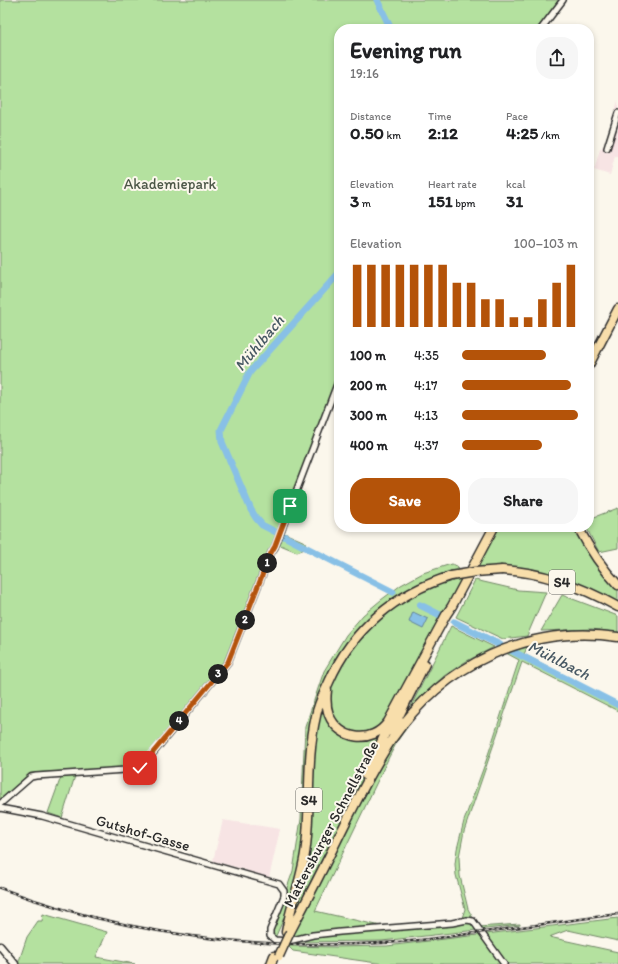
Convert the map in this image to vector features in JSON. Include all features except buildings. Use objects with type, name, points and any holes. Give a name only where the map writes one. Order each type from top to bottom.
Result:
[{"type":"highway","points":[[594,346],[618,304]]},
{"type":"highway","points":[[594,355],[618,309]]},
{"type":"highway","points":[[328,683],[327,708],[335,725],[344,732],[356,737],[365,737],[382,729],[388,722],[491,532]]},
{"type":"highway","points":[[581,532],[589,548],[604,570],[618,585]]},
{"type":"highway","name":"Mattersburger Schnellstraße","points":[[288,932],[289,916],[302,871],[306,847],[310,765],[316,716],[328,683],[347,648],[378,615],[407,594],[451,576],[502,570],[534,574],[563,582],[588,591],[618,607]]},
{"type":"highway","points":[[362,788],[450,617],[452,606]]},
{"type":"highway","name":"Mattersburger Schnellstraße","points":[[271,964],[276,959],[288,932],[362,788],[392,739],[422,703],[465,669],[506,648],[540,638],[561,635],[589,634],[618,637]]},
{"type":"highway","points":[[288,932],[432,641]]},
{"type":"street","points":[[545,24],[563,0]]},
{"type":"street","points":[[607,148],[617,120],[618,112]]},
{"type":"street","points":[[0,804],[31,777],[137,769],[141,767],[228,662],[281,531],[334,393]]},
{"type":"street","name":"Gutshof-Gasse","points":[[0,808],[42,816],[279,884],[284,891],[284,896],[270,930],[270,936],[275,940],[289,941],[326,934],[452,923],[467,920],[473,921],[504,964]]},
{"type":"street","points":[[0,946],[15,964]]},
{"type":"shaded area","points":[[618,100],[618,156],[615,156],[610,175],[594,170],[600,149],[606,144]]},
{"type":"shaded area","points":[[223,820],[280,829],[269,878],[247,873],[246,870],[213,861]]},
{"type":"green space","name":"Akademiepark","points":[[0,0],[559,0],[541,24],[334,24],[334,387],[228,658],[138,767],[30,773],[0,800]]},
{"type":"green space","points":[[618,508],[618,548],[599,552],[589,532],[594,532],[594,517]]},
{"type":"green space","points":[[282,532],[305,542],[305,549],[297,552],[278,544]]},
{"type":"green space","points":[[491,532],[581,532],[618,585],[618,607],[587,591],[502,567],[472,568]]},
{"type":"green space","points":[[451,564],[457,566],[458,570],[426,581],[404,591],[367,619],[352,636],[329,670],[319,695],[308,734],[303,846],[297,883],[275,938],[272,934],[272,930],[293,871],[301,819],[305,727],[324,671],[346,635],[363,615],[401,585],[423,573]]},
{"type":"green space","points":[[468,576],[285,932],[302,869],[312,739],[335,666],[372,620],[429,583]]},
{"type":"green space","points":[[475,580],[518,590],[546,592],[527,636],[503,639],[456,617]]},
{"type":"green space","points":[[562,595],[618,616],[618,633],[592,629],[541,631]]},
{"type":"green space","points":[[451,626],[494,647],[465,662],[444,676],[410,708]]},
{"type":"green space","points":[[528,646],[524,654],[618,703],[618,711],[522,662],[464,831],[459,857],[460,876],[468,909],[478,927],[520,925],[382,941],[292,942],[293,935],[385,755],[408,722],[410,723],[398,740],[389,757],[315,911],[381,926],[458,921],[462,918],[465,909],[456,875],[455,864],[457,849],[464,821],[486,761],[519,660],[506,653]]},
{"type":"green space","points":[[75,776],[62,818],[48,813],[61,777]]},
{"type":"green space","points":[[43,914],[107,932],[96,957],[135,964],[18,964],[27,937],[38,921],[42,921]]},
{"type":"green space","points":[[618,918],[618,941],[568,930],[549,937],[618,952],[618,964],[384,964],[293,951],[288,946],[387,946]]},
{"type":"water","points":[[413,612],[428,619],[423,629],[409,622]]},
{"type":"waterway","name":"Mühlbach","points":[[377,0],[389,24]]},
{"type":"waterway","name":"Mühlbach","points":[[334,279],[250,372],[221,430],[222,442],[251,510],[262,525],[393,592]]},
{"type":"waterway","name":"Mühlbach","points":[[420,605],[440,615]]},
{"type":"waterway","name":"Mühlbach","points":[[454,622],[500,645]]},
{"type":"waterway","name":"Mühlbach","points":[[510,650],[618,705]]},
{"type":"railway","points":[[0,888],[46,904],[93,917],[140,927],[235,941],[284,944],[332,945],[432,939],[618,914]]},
{"type":"route","points":[[140,768],[231,657],[290,506]]}]
